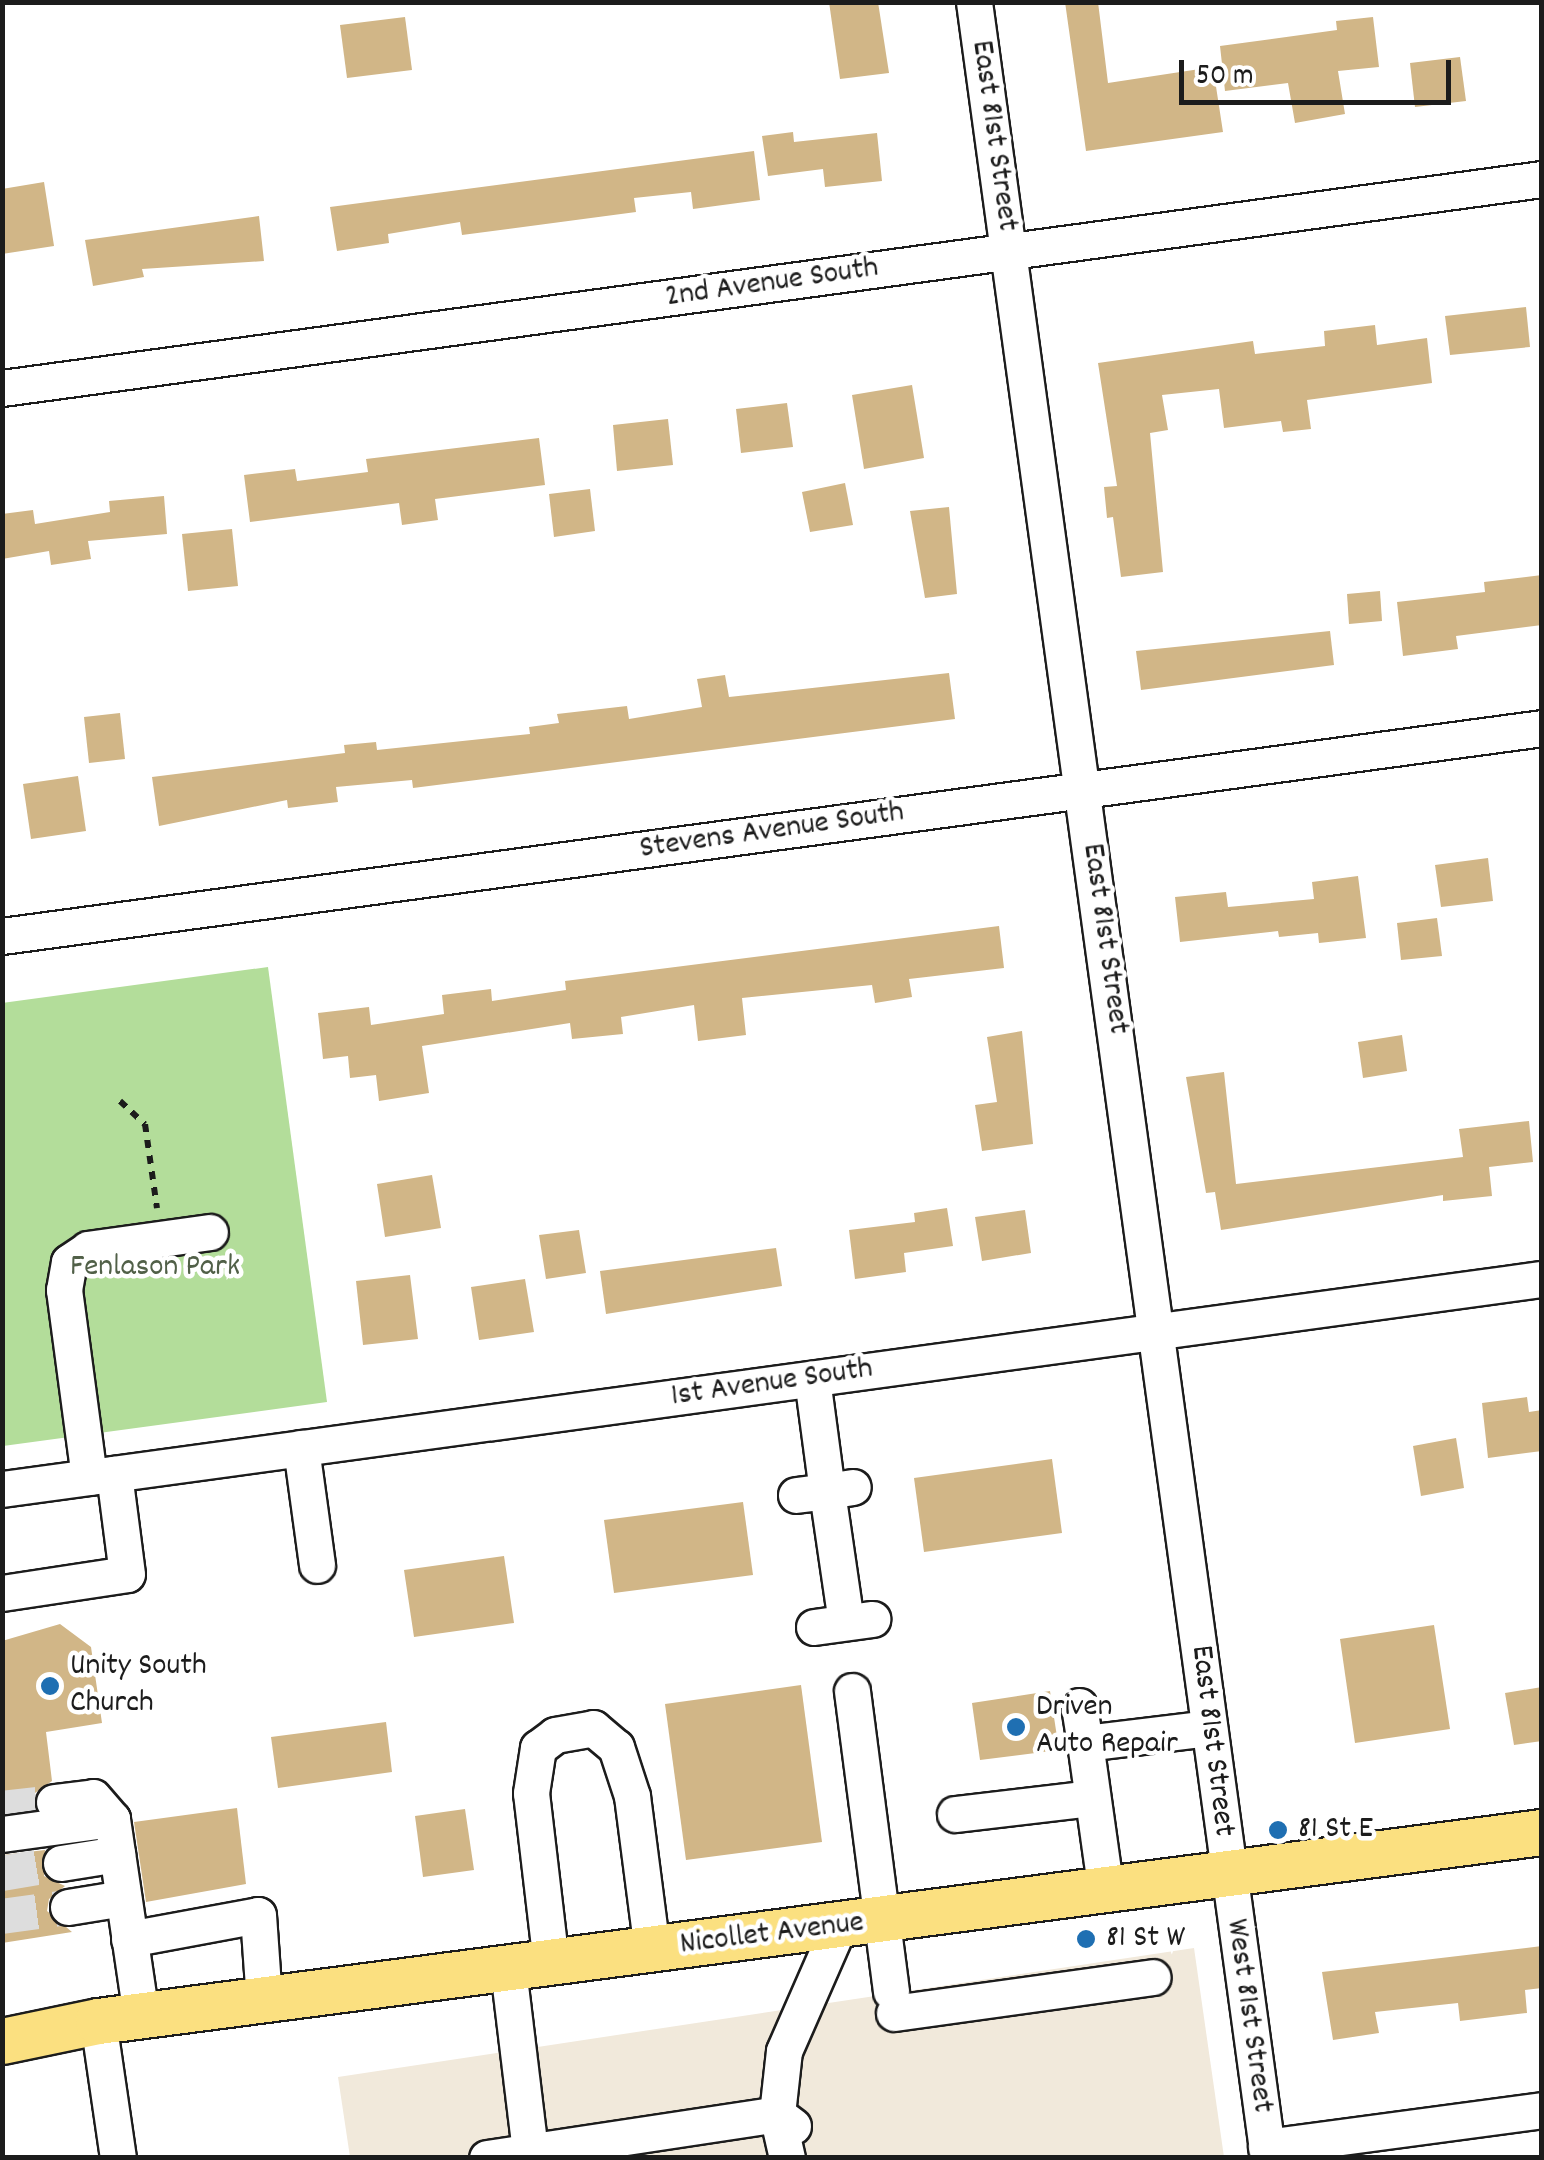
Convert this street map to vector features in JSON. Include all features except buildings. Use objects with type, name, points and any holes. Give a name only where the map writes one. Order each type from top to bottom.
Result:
[{"type":"main road","name":"Nicollet Avenue","points":[[2,2042],[120,2019],[1542,1832]]},
{"type":"street","name":"East 81st Street","points":[[974,2],[1158,1332],[1227,1875]]},
{"type":"street","name":"2nd Avenue South","points":[[2,388],[1542,179]]},
{"type":"street","name":"Stevens Avenue South","points":[[2,936],[1542,728]]},
{"type":"street","points":[[2,1593],[127,1574],[64,1290],[69,1262],[88,1249],[210,1232]]},
{"type":"street","name":"1st Avenue South","points":[[2,1489],[1542,1280]]},
{"type":"street","points":[[812,1379],[844,1623]]},
{"type":"street","points":[[302,1448],[317,1565]]},
{"type":"street","points":[[852,1691],[860,1923],[892,2002],[1153,1977]]},
{"type":"street","points":[[1079,1706],[1106,1892]]},
{"type":"street","points":[[530,2150],[531,1792],[538,1748],[556,1734],[593,1728],[616,1747],[632,1796],[652,1950]]},
{"type":"street","points":[[1085,1743],[1209,1728]]},
{"type":"street","points":[[54,1802],[93,1796],[114,1836],[129,1939],[120,2019],[118,2158]]},
{"type":"street","points":[[955,1814],[1092,1798]]},
{"type":"street","points":[[2,1834],[114,1836]]},
{"type":"street","points":[[61,1863],[114,1836]]},
{"type":"street","name":"West 81st Street","points":[[1227,1875],[1267,2152]]},
{"type":"street","points":[[68,1906],[123,1898]]},
{"type":"street","points":[[129,1939],[258,1916],[264,2000]]},
{"type":"street","points":[[788,2158],[778,2114],[784,2052],[860,1923]]},
{"type":"street","points":[[1267,2152],[1542,2110]]},
{"type":"street","points":[[492,2157],[530,2150],[583,2150],[778,2114]]},
{"type":"street","points":[[778,2114],[802,2134],[806,2158]]},
{"type":"path","points":[[120,1101],[145,1124],[158,1214]]},
{"type":"shaded area","points":[[1194,1948],[1224,2157],[350,2157],[338,2077]]},
{"type":"green space","name":"Fenlason Park","points":[[268,967],[327,1402],[3,1446],[2,1003]]},
{"type":"tunnel","points":[[2,1808],[54,1802]]},
{"type":"tunnel","points":[[2,1873],[61,1863]]},
{"type":"tunnel","points":[[2,1916],[68,1907]]},
{"type":"place","name":"Unity South Church","points":[[50,1686]]},
{"type":"place","name":"Driven Auto Repair","points":[[1016,1727]]},
{"type":"place","name":"81 St E","points":[[1278,1830]]},
{"type":"place","name":"81 St W","points":[[1086,1939]]}]
